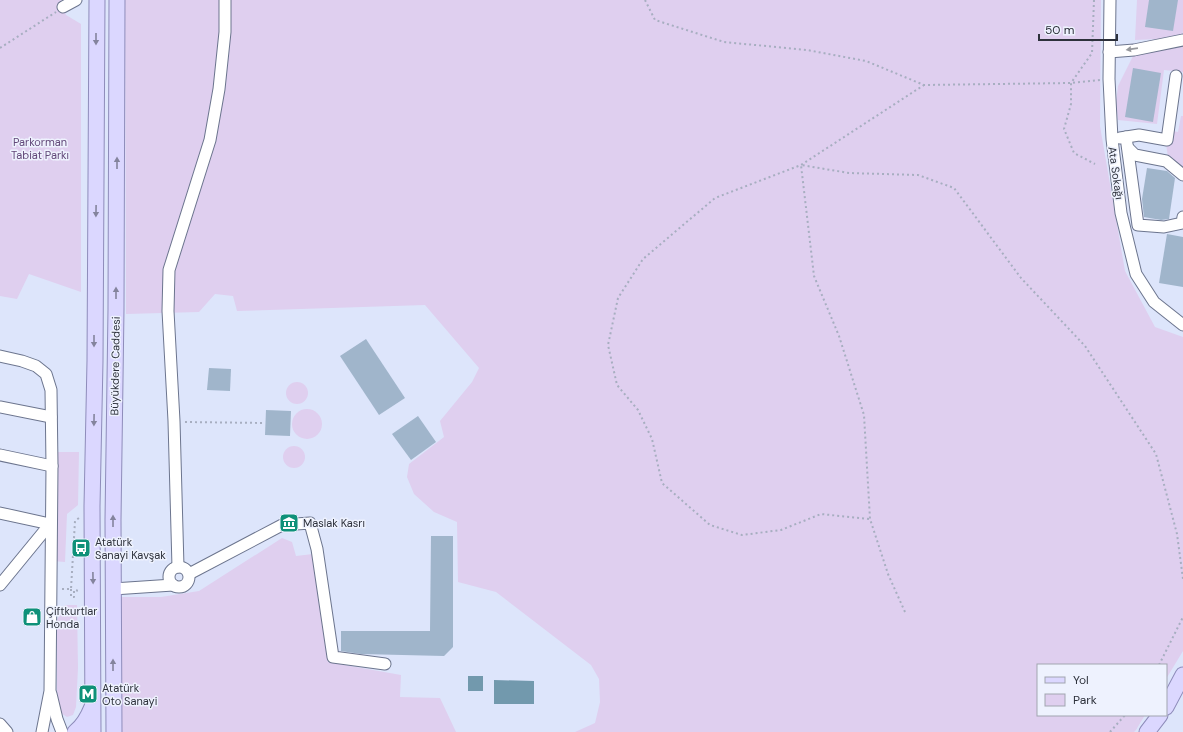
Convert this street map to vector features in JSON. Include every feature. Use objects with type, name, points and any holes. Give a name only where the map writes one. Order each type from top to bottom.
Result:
[{"type":"main road","name":"Büyükdere Caddesi","points":[[93,732],[92,506],[97,0]]},
{"type":"main road","name":"Büyükdere Caddesi","points":[[114,732],[113,589],[117,0]]},
{"type":"main road","points":[[94,361],[105,372],[106,418],[110,439],[114,450]]},
{"type":"main road","points":[[1167,705],[1183,675]]},
{"type":"main road","points":[[75,732],[88,717],[93,707]]},
{"type":"main road","points":[[1147,732],[1159,716]]},
{"type":"street","points":[[63,7],[76,0]]},
{"type":"street","points":[[178,567],[174,421],[168,311],[168,270],[210,140],[220,82],[225,32],[226,0]]},
{"type":"street","name":"Ata Sokağı","points":[[1110,0],[1109,79],[1112,139],[1122,213],[1136,274],[1154,302],[1183,325]]},
{"type":"street","points":[[1109,52],[1134,50],[1183,40]]},
{"type":"street","points":[[1127,143],[1139,135],[1167,140],[1176,76]]},
{"type":"street","points":[[1112,139],[1127,143],[1135,155],[1166,161],[1183,175]]},
{"type":"street","points":[[1127,143],[1138,225],[1164,226],[1182,223],[1183,217]]},
{"type":"street","points":[[0,356],[36,366],[46,374],[51,390],[52,466],[50,524],[50,691],[42,732]]},
{"type":"street","points":[[0,407],[51,417]]},
{"type":"street","points":[[0,455],[52,466]]},
{"type":"street","points":[[0,513],[50,524]]},
{"type":"street","points":[[189,574],[282,525],[310,523],[317,549],[333,657],[385,664]]},
{"type":"street","points":[[0,585],[50,524]]},
{"type":"street","points":[[113,589],[173,585],[179,587],[185,586],[189,580],[189,574],[185,569],[178,567],[172,570],[169,579],[173,585]]},
{"type":"street","points":[[50,691],[62,732]]},
{"type":"street","points":[[0,724],[7,732]]},
{"type":"path","points":[[645,0],[654,20],[724,42],[808,50],[866,61],[924,85],[1071,83],[1109,79]]},
{"type":"path","points":[[1094,0],[1092,53],[1071,83],[1071,104],[1064,129],[1074,153],[1095,164]]},
{"type":"path","points":[[0,48],[63,7]]},
{"type":"path","points":[[870,519],[821,514],[781,530],[742,535],[710,524],[662,483],[652,439],[638,410],[617,385],[608,345],[618,298],[643,260],[715,198],[801,165],[924,85]]},
{"type":"path","points":[[801,165],[814,276],[839,336],[864,415],[870,519],[888,574],[905,612]]},
{"type":"path","points":[[801,165],[849,173],[918,175],[954,188],[1022,278],[1085,346],[1156,454],[1178,534],[1183,579]]},
{"type":"path","points":[[174,421],[265,423]]},
{"type":"path","points":[[50,597],[61,597],[62,588],[73,590],[72,573],[75,527]]},
{"type":"path","points":[[1160,664],[1183,617]]},
{"type":"path","points":[[1110,732],[1124,716]]},
{"type":"green space","name":"Parkorman Tabiat Parkı","points":[[0,0],[61,0],[66,15],[81,24],[81,292],[29,274],[17,299],[0,296]]},
{"type":"green space","points":[[125,0],[1101,0],[1100,126],[1125,271],[1155,327],[1183,337],[1183,651],[1167,677],[1167,664],[1037,664],[1037,716],[1144,716],[1134,732],[575,732],[595,723],[600,702],[599,679],[591,665],[496,592],[458,582],[457,522],[434,512],[414,494],[407,477],[409,464],[444,437],[440,421],[472,382],[479,368],[425,305],[237,311],[233,296],[215,294],[199,312],[126,314]]},
{"type":"green space","points":[[1137,0],[1183,0],[1182,38],[1135,40]]},
{"type":"green space","points":[[1183,45],[1183,72],[1164,70],[1157,124],[1118,120],[1116,103],[1118,86],[1134,54]]},
{"type":"green space","points":[[1181,116],[1183,116],[1183,170],[1168,157],[1166,144],[1173,131],[1178,132]]},
{"type":"green space","points":[[297,382],[305,385],[308,393],[305,401],[297,404],[289,401],[286,393],[289,385]]},
{"type":"green space","points":[[307,409],[313,410],[321,418],[321,430],[313,438],[307,439],[301,438],[293,430],[292,424],[293,418],[301,410]]},
{"type":"green space","points":[[294,446],[302,449],[305,457],[302,465],[294,468],[286,465],[283,457],[286,449]]},
{"type":"green space","points":[[55,452],[79,452],[78,505],[67,514],[65,562],[52,561]]},
{"type":"green space","points":[[282,538],[292,542],[296,556],[313,554],[328,662],[401,675],[400,697],[440,698],[456,732],[120,732],[120,597],[161,597],[199,591]]},
{"type":"green space","points":[[65,605],[77,605],[78,668],[76,707],[73,715],[67,717],[61,713],[57,692],[57,620]]},
{"type":"water","points":[[468,676],[483,676],[483,691],[468,691]]},
{"type":"water","points":[[494,680],[534,681],[534,704],[494,704]]},
{"type":"building","points":[[1149,0],[1178,0],[1173,31],[1145,27]]},
{"type":"building","points":[[1133,68],[1161,73],[1153,122],[1125,117]]},
{"type":"building","points":[[1147,168],[1167,171],[1175,178],[1169,219],[1161,220],[1144,217],[1142,199]]},
{"type":"building","points":[[1167,234],[1183,237],[1183,287],[1159,283]]},
{"type":"building","points":[[366,339],[405,398],[379,415],[340,356]]},
{"type":"building","points":[[209,368],[231,369],[230,391],[207,390]]},
{"type":"building","points":[[266,410],[291,411],[290,436],[265,435]]},
{"type":"building","points":[[418,416],[436,442],[411,460],[392,434]]},
{"type":"building","points":[[431,536],[453,536],[453,647],[444,656],[361,654],[341,651],[341,631],[430,631]]},
{"type":"place","name":"Maslak Kasrı","points":[[289,523]]},
{"type":"place","name":"Atatürk Sanayi Kavşak","points":[[81,548]]},
{"type":"place","name":"Çiftkurtlar Honda","points":[[32,617]]},
{"type":"place","name":"Atatürk Oto Sanayi","points":[[88,694]]}]
